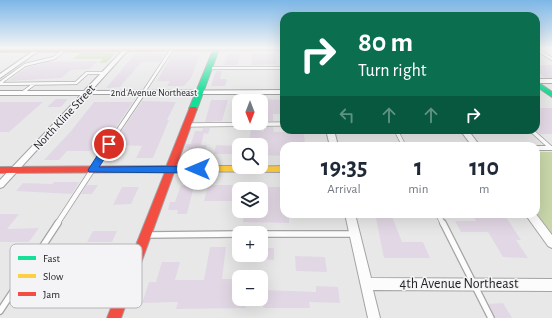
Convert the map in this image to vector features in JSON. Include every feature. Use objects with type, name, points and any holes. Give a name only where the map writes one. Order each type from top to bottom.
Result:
[{"type":"street","points":[[0,76],[19,63]]},
{"type":"street","name":"North Kline Street","points":[[0,185],[115,63]]},
{"type":"street","points":[[142,244],[210,63]]},
{"type":"street","points":[[540,82],[552,81]]},
{"type":"street","points":[[540,85],[552,95]]},
{"type":"street","name":"2nd Avenue Northeast","points":[[0,93],[280,92]]},
{"type":"street","points":[[540,148],[551,148]]},
{"type":"street","points":[[0,170],[280,169]]},
{"type":"street","points":[[351,218],[374,318]]},
{"type":"street","points":[[533,218],[552,243]]},
{"type":"street","name":"4th Avenue Northeast","points":[[366,284],[552,285]]},
{"type":"street","points":[[114,318],[118,308]]},
{"type":"lane","points":[[16,65],[34,63]]},
{"type":"lane","points":[[44,244],[163,63]]},
{"type":"lane","points":[[0,83],[25,65]]},
{"type":"lane","points":[[208,68],[280,68]]},
{"type":"lane","points":[[0,83],[76,83],[87,73],[105,73]]},
{"type":"lane","points":[[22,93],[34,84]]},
{"type":"lane","points":[[187,125],[280,124]]},
{"type":"lane","points":[[535,134],[551,148]]},
{"type":"lane","points":[[440,218],[491,318]]},
{"type":"lane","points":[[145,235],[232,234]]},
{"type":"lane","points":[[268,234],[354,234]]},
{"type":"lane","points":[[0,311],[10,296]]},
{"type":"green space","points":[[540,152],[552,152],[552,233],[540,218]]},
{"type":"building","points":[[45,63],[96,63],[90,69],[71,70],[61,78],[8,81],[26,68]]},
{"type":"building","points":[[128,63],[140,63],[120,87],[106,88]]},
{"type":"building","points":[[167,63],[197,63],[191,78],[184,86],[167,86],[170,81],[157,81]]},
{"type":"building","points":[[225,63],[238,63],[237,65],[224,65]]},
{"type":"building","points":[[251,63],[276,64],[251,65]]},
{"type":"building","points":[[540,65],[552,65],[552,78],[546,78],[540,73]]},
{"type":"building","points":[[216,71],[222,71],[220,79],[227,79],[225,86],[211,86]]},
{"type":"building","points":[[56,99],[68,99],[61,107],[47,107]]},
{"type":"building","points":[[268,99],[280,100],[280,114],[273,114],[273,121],[268,121]]},
{"type":"building","points":[[211,100],[228,100],[222,121],[205,122]]},
{"type":"building","points":[[142,101],[176,102],[167,120],[169,120],[153,158],[136,158],[142,146],[117,145],[123,136],[118,136]]},
{"type":"building","points":[[0,102],[43,102],[9,132],[0,132]]},
{"type":"building","points":[[94,102],[133,102],[110,136],[101,136],[91,151],[67,151],[59,160],[44,160],[71,131]]},
{"type":"building","points":[[540,108],[552,108],[552,134],[540,134]]},
{"type":"building","points":[[268,127],[273,127],[274,132],[280,132],[280,134],[304,134],[305,142],[280,142],[280,156],[268,155],[268,138],[249,138],[251,130],[264,131],[268,130]]},
{"type":"building","points":[[203,128],[210,128],[208,134],[204,133],[201,145],[207,145],[205,152],[188,153],[189,148],[185,148],[186,144],[191,144],[195,131],[202,131]]},
{"type":"building","points":[[216,145],[232,146],[232,154],[214,154]]},
{"type":"building","points":[[54,182],[79,182],[72,194],[16,191],[23,183],[52,184]]},
{"type":"building","points":[[87,185],[98,185],[92,194],[81,194]]},
{"type":"building","points":[[181,185],[194,186],[187,214],[177,214],[178,210],[168,210],[170,202],[175,202]]},
{"type":"building","points":[[208,185],[232,185],[232,201],[204,201]]},
{"type":"building","points":[[122,187],[139,187],[131,204],[113,205]]},
{"type":"building","points":[[268,187],[280,187],[280,218],[289,218],[289,223],[243,222],[243,218],[268,218]]},
{"type":"building","points":[[0,214],[19,214],[7,229],[39,228],[29,242],[0,242]]},
{"type":"building","points":[[376,218],[393,218],[402,242],[423,242],[430,258],[384,258]]},
{"type":"building","points":[[474,218],[507,218],[521,240],[516,240],[528,258],[503,257],[488,232],[461,232],[455,221],[476,221]]},
{"type":"building","points":[[93,231],[117,231],[112,242],[87,242]]},
{"type":"building","points":[[210,247],[226,247],[222,279],[232,279],[232,306],[246,306],[246,308],[176,309],[178,302],[142,303],[149,282],[156,282],[162,262],[180,262],[175,280],[204,280]]},
{"type":"building","points":[[268,248],[274,248],[274,260],[268,260]]},
{"type":"building","points":[[295,256],[325,257],[327,272],[296,271]]},
{"type":"building","points":[[316,286],[338,287],[340,303],[309,302],[310,308],[263,308],[263,306],[268,306],[268,290],[316,292]]},
{"type":"building","points":[[503,303],[512,318],[495,318],[488,304]]},
{"type":"traffic: fast","points":[[193,109],[211,63]]},
{"type":"traffic: fast","points":[[540,86],[552,95]]},
{"type":"traffic: slow","points":[[163,169],[280,169]]},
{"type":"traffic: jam","points":[[142,244],[193,109]]},
{"type":"traffic: jam","points":[[0,170],[163,169]]},
{"type":"traffic: jam","points":[[114,318],[118,308]]},
{"type":"route","points":[[109,144],[92,170],[198,169]]}]
